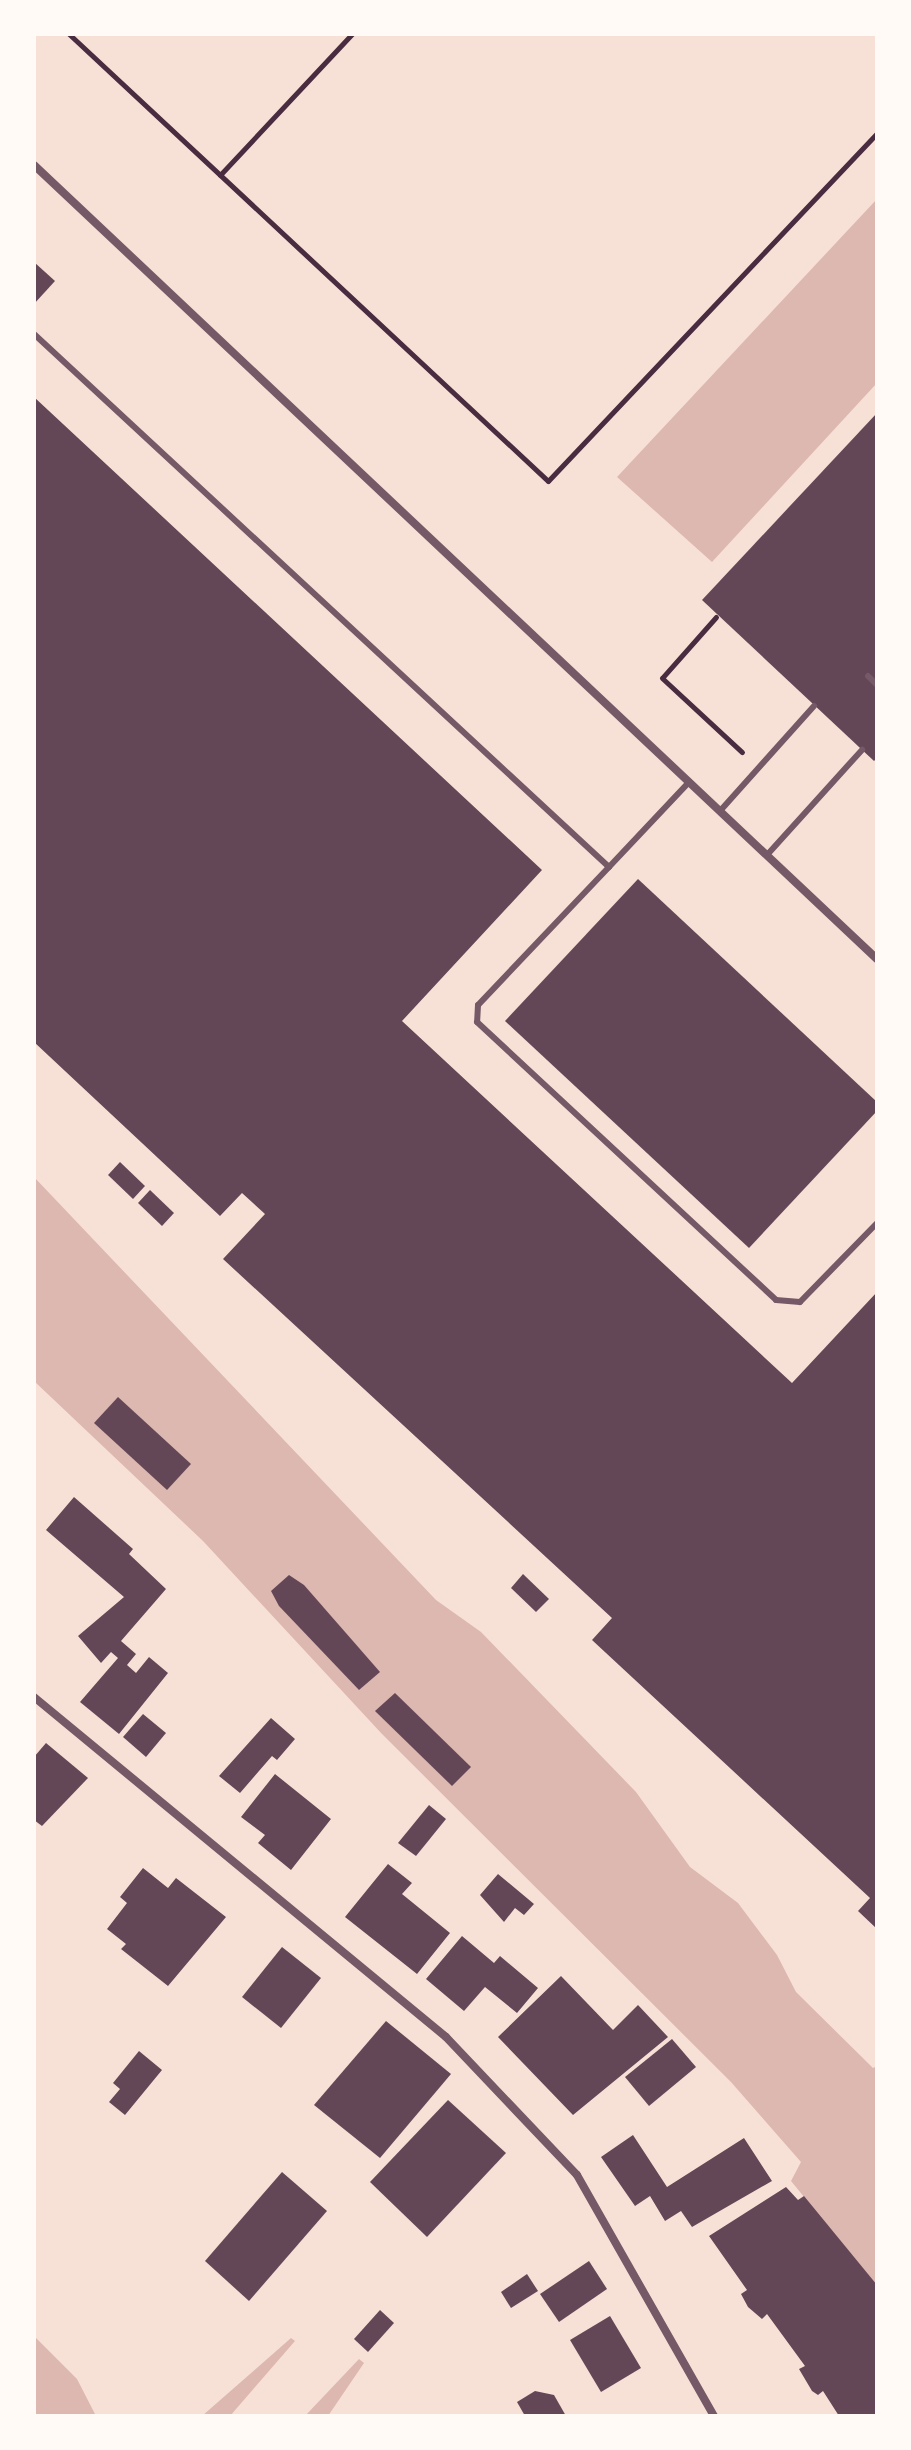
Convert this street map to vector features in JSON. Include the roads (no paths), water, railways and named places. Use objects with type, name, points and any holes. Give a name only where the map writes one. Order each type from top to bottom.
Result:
[{"type":"street","points":[[34,165],[877,959]]},
{"type":"street","points":[[34,1697],[446,2037],[577,2175],[714,2416]]},
{"type":"lane","points":[[34,334],[609,867]]},
{"type":"lane","points":[[868,676],[877,685]]},
{"type":"lane","points":[[720,811],[814,706]]},
{"type":"lane","points":[[767,855],[862,750]]},
{"type":"lane","points":[[689,782],[478,1005],[477,1022],[776,1300],[800,1302],[877,1223]]}]
